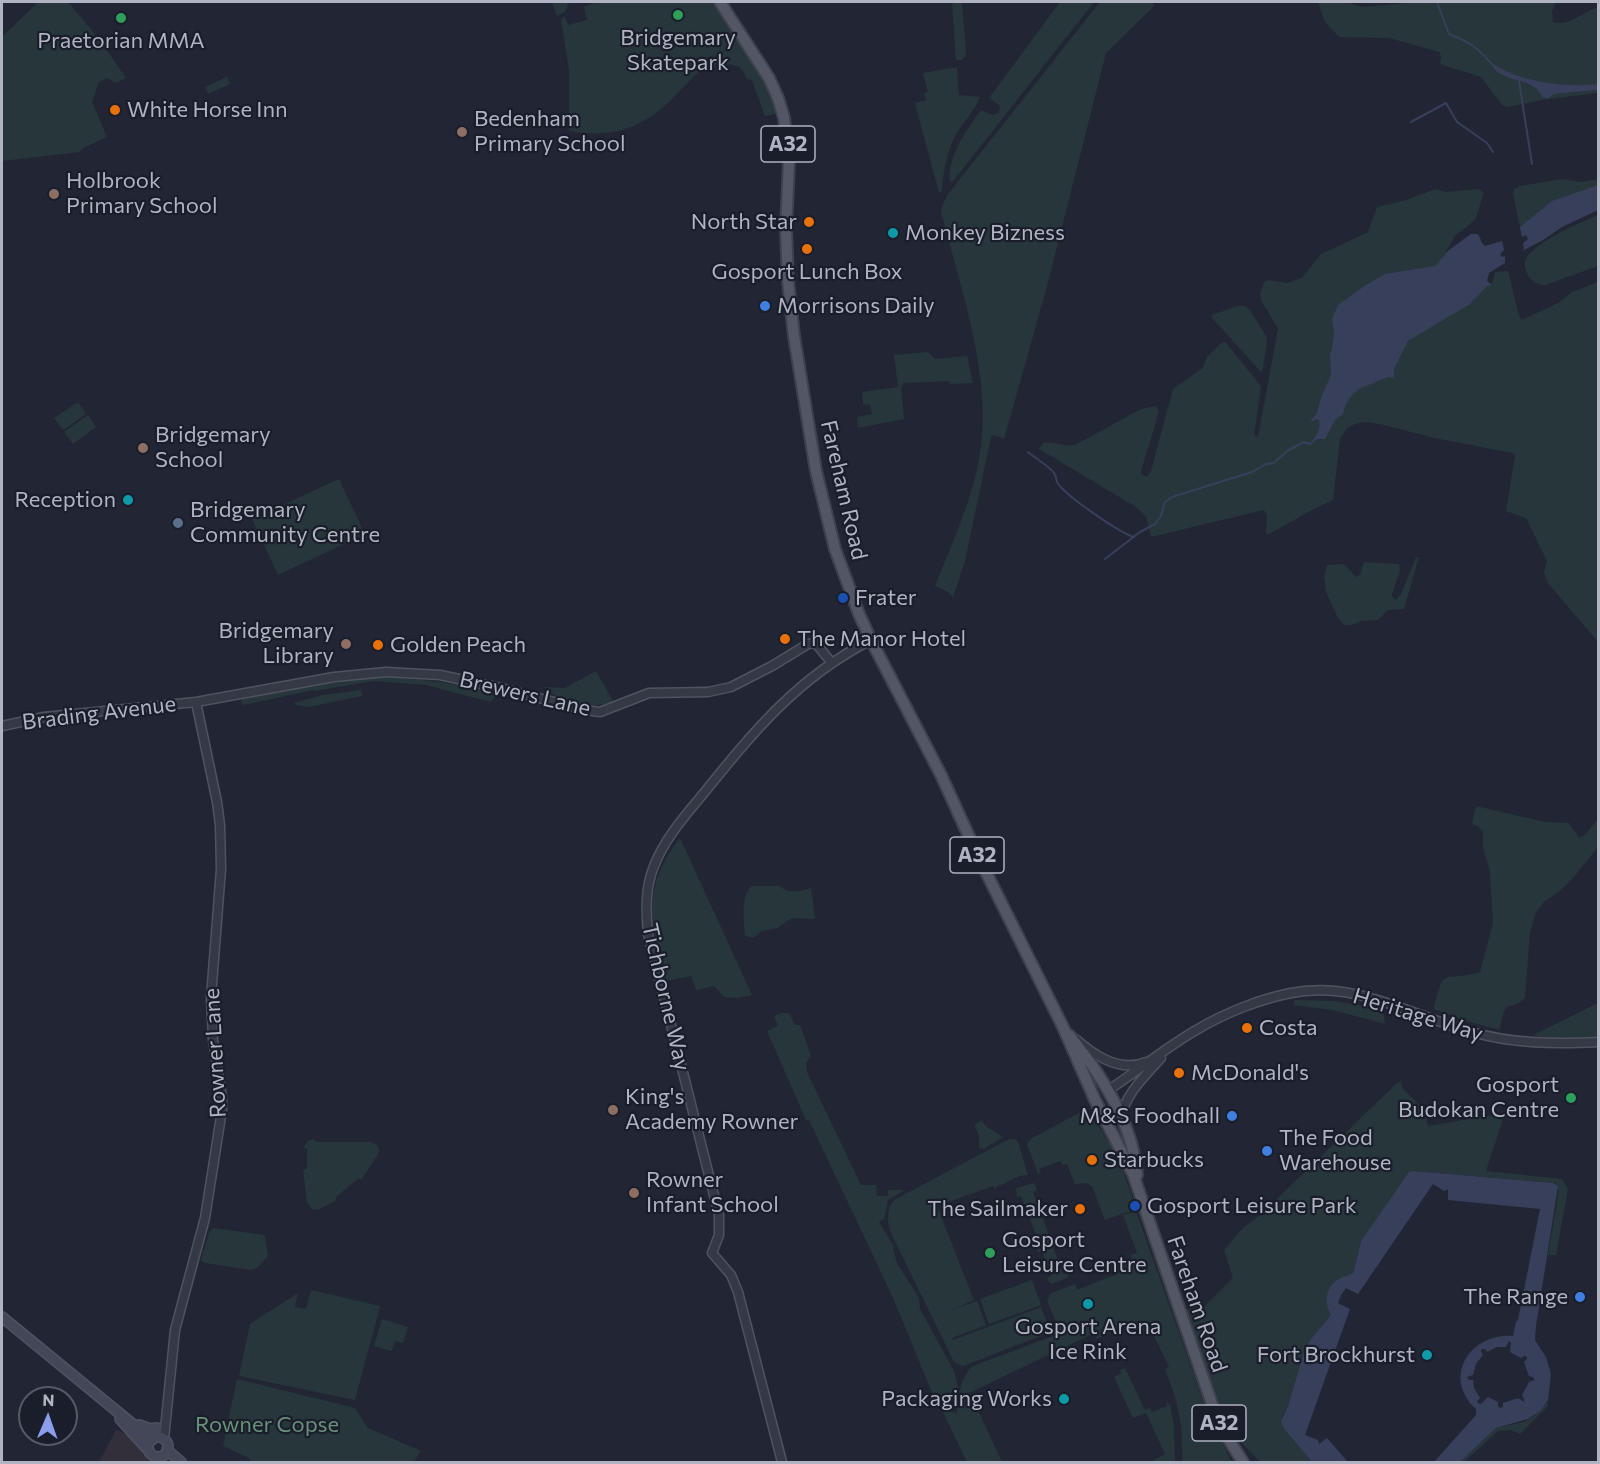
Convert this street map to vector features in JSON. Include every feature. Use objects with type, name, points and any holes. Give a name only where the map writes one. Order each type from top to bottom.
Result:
[{"type":"main road","name":"Fareham Road","points":[[720,2],[769,78],[784,118],[789,162],[786,229],[788,286],[816,471],[835,549],[871,640],[941,775],[1011,925],[1063,1027],[1095,1100],[1133,1174],[1151,1232],[1214,1410],[1222,1429],[1243,1462]]},
{"type":"main road","name":"Fareham Road","points":[[1063,1027],[1083,1051],[1121,1118],[1134,1156],[1138,1187]]},
{"type":"main road","name":"A32","points":[[1071,1037],[1096,1084],[1095,1100]]},
{"type":"main road","name":"A32","points":[[1107,1091],[1103,1099],[1104,1104],[1125,1146],[1133,1174]]},
{"type":"main road","points":[[1095,1100],[1107,1091]]},
{"type":"main road","points":[[2,1317],[111,1408],[143,1428],[157,1428]]},
{"type":"main road","points":[[111,1408],[149,1451],[156,1456],[166,1452]]},
{"type":"main road","points":[[129,1420],[152,1439],[164,1439],[167,1444],[166,1452],[173,1462]]},
{"type":"main road","points":[[149,1451],[148,1445],[152,1439]]},
{"type":"main road","points":[[166,1452],[181,1462]]},
{"type":"street","name":"Tichborne Way","points":[[782,1462],[738,1293],[731,1275],[712,1253],[719,1235],[719,1215],[648,934],[649,881],[655,864],[670,837],[762,724],[806,682],[831,662],[871,640]]},
{"type":"street","name":"Brewers Lane","points":[[196,702],[337,676],[396,672],[440,675],[600,712],[649,693],[708,692],[730,687],[772,666],[808,644],[815,643],[831,662]]},
{"type":"street","name":"Brading Avenue","points":[[2,726],[44,717],[196,702]]},
{"type":"street","name":"Rowner Lane","points":[[164,1439],[175,1330],[182,1296],[205,1218],[222,1110],[213,1040],[211,997],[221,869],[220,825],[218,802],[196,702]]},
{"type":"street","name":"Heritage Way","points":[[1107,1091],[1197,1029],[1254,1004],[1293,993],[1321,991],[1362,995],[1383,1000],[1454,1027],[1503,1039],[1557,1043],[1599,1042]]},
{"type":"street","name":"Heritage Way","points":[[1063,1027],[1091,1052],[1118,1065],[1141,1064],[1155,1058]]},
{"type":"street","name":"Heritage Way","points":[[1121,1118],[1125,1102],[1135,1088],[1176,1043]]},
{"type":"street","name":"Rowner Lane","points":[[152,1439],[168,1402]]},
{"type":"shaded area","points":[[116,1430],[128,1434],[149,1462],[99,1462]]},
{"type":"green space","points":[[38,2],[68,2],[99,39],[126,78],[116,83],[107,78],[99,82],[92,102],[107,137],[83,148],[80,152],[2,161],[2,37]]},
{"type":"green space","points":[[552,2],[569,2],[565,12],[557,16]]},
{"type":"green space","points":[[597,2],[721,2],[762,73],[774,102],[776,114],[765,116],[752,80],[747,79],[740,67],[716,64],[698,73],[656,113],[629,128],[604,133],[569,131],[569,70],[561,19],[565,17],[568,25],[587,20],[584,7]]},
{"type":"green space","points":[[952,2],[962,2],[966,54],[962,60],[956,60]]},
{"type":"green space","points":[[1060,2],[1094,2],[954,180],[950,182],[951,164],[964,135],[981,110],[992,115],[999,113],[1000,106],[989,98]]},
{"type":"green space","points":[[1100,2],[1153,2],[1154,6],[1106,53],[1046,290],[1004,439],[993,435],[991,437],[965,561],[953,597],[935,586],[960,524],[979,460],[982,398],[973,335],[941,212],[942,206],[948,194]]},
{"type":"green space","points":[[1318,2],[1348,2],[1365,7],[1416,2],[1556,2],[1552,11],[1553,22],[1559,23],[1570,21],[1598,7],[1598,84],[1571,85],[1543,82],[1515,75],[1491,62],[1500,74],[1530,84],[1539,91],[1542,97],[1548,99],[1507,107],[1502,105],[1481,77],[1440,64],[1439,52],[1389,38],[1339,37],[1325,22]]},
{"type":"green space","points":[[957,67],[959,95],[980,97],[951,146],[946,161],[942,191],[939,193],[915,103],[926,100],[924,93],[928,92],[923,73]]},
{"type":"green space","points":[[227,77],[230,84],[208,94],[205,87]]},
{"type":"green space","points":[[1598,90],[1598,93],[1548,99],[1554,94]]},
{"type":"green space","points":[[1562,179],[1581,182],[1598,179],[1598,194],[1575,202],[1522,237],[1513,194],[1514,189]]},
{"type":"green space","points":[[1435,189],[1447,192],[1479,189],[1484,193],[1475,220],[1455,236],[1445,253],[1474,234],[1479,235],[1485,246],[1502,241],[1504,250],[1472,265],[1436,292],[1405,301],[1395,316],[1385,320],[1346,371],[1338,388],[1336,405],[1326,420],[1323,430],[1311,443],[1324,433],[1340,404],[1343,382],[1386,326],[1398,320],[1408,308],[1444,293],[1481,266],[1505,256],[1505,263],[1491,272],[1487,281],[1492,285],[1495,272],[1508,271],[1522,320],[1560,302],[1572,292],[1598,282],[1598,642],[1548,583],[1544,572],[1547,561],[1526,518],[1506,511],[1515,456],[1513,453],[1434,438],[1380,424],[1364,422],[1355,424],[1347,428],[1340,439],[1333,500],[1269,534],[1266,534],[1267,515],[1264,510],[1151,536],[1146,517],[1136,507],[1039,449],[1043,443],[1075,445],[1141,409],[1156,406],[1159,412],[1141,471],[1142,475],[1147,477],[1151,471],[1173,389],[1203,368],[1207,357],[1222,342],[1226,343],[1261,386],[1254,435],[1258,437],[1278,329],[1261,300],[1260,294],[1264,282],[1269,280],[1287,283],[1302,278],[1321,254],[1368,232],[1377,207],[1407,200]]},
{"type":"green space","points":[[1598,215],[1598,266],[1545,285],[1536,283],[1529,277],[1525,263],[1530,253],[1559,234]]},
{"type":"green space","points":[[1238,306],[1245,306],[1250,310],[1266,336],[1262,373],[1212,318],[1212,315]]},
{"type":"green space","points":[[928,352],[935,359],[967,356],[973,383],[950,384],[949,381],[903,383],[901,388],[904,419],[858,428],[857,417],[872,414],[870,404],[863,405],[862,392],[898,387],[894,355]]},
{"type":"green space","points":[[78,402],[86,414],[63,430],[54,418]]},
{"type":"green space","points":[[88,415],[96,427],[73,444],[64,432]]},
{"type":"green space","points":[[339,479],[365,534],[278,575],[252,519]]},
{"type":"green space","points":[[1416,557],[1419,557],[1404,609],[1388,610],[1378,620],[1344,625],[1337,616],[1326,592],[1324,575],[1327,565],[1344,564],[1356,577],[1360,575],[1364,562],[1399,564],[1400,570],[1392,594],[1396,600],[1401,594]]},
{"type":"green space","points":[[596,671],[613,701],[596,705],[577,703],[559,697],[544,687],[565,688]]},
{"type":"green space","points":[[378,677],[461,686],[489,691],[494,693],[495,697],[491,702],[426,685],[373,681],[313,690],[244,705],[241,702],[243,698]]},
{"type":"green space","points":[[361,690],[362,696],[309,707],[294,703],[323,695]]},
{"type":"green space","points":[[1476,806],[1545,822],[1569,823],[1579,838],[1585,835],[1598,819],[1598,847],[1573,878],[1544,902],[1536,912],[1530,933],[1525,997],[1507,1008],[1500,1030],[1434,1009],[1443,980],[1447,977],[1480,972],[1493,924],[1490,872],[1483,847],[1483,832],[1478,826],[1472,824]]},
{"type":"green space","points":[[680,838],[752,995],[737,998],[724,997],[714,986],[696,990],[691,976],[666,981],[654,924],[654,890],[667,856]]},
{"type":"green space","points":[[751,886],[779,886],[787,891],[802,891],[811,888],[815,919],[792,918],[777,928],[762,931],[753,938],[745,936],[744,903]]},
{"type":"green space","points":[[1295,1000],[1335,1001],[1383,1009],[1385,1024],[1333,1010],[1293,1005]]},
{"type":"green space","points":[[1598,1003],[1598,1038],[1548,1039],[1533,1035]]},
{"type":"green space","points":[[789,1013],[795,1025],[800,1025],[811,1056],[806,1063],[807,1072],[861,1185],[876,1185],[877,1196],[888,1196],[888,1190],[905,1190],[888,1200],[884,1219],[879,1222],[894,1247],[897,1263],[919,1298],[920,1309],[954,1371],[958,1387],[951,1402],[941,1401],[930,1388],[894,1300],[809,1120],[806,1120],[767,1031],[778,1026],[774,1016]]},
{"type":"green space","points":[[1401,1082],[1402,1088],[1425,1110],[1428,1126],[1505,1113],[1486,1171],[1562,1179],[1568,1189],[1556,1255],[1548,1255],[1559,1190],[1555,1183],[1414,1171],[1408,1173],[1361,1241],[1353,1273],[1335,1282],[1331,1288],[1328,1306],[1331,1315],[1310,1340],[1303,1355],[1288,1406],[1282,1417],[1287,1433],[1312,1462],[1260,1462],[1241,1442],[1221,1410],[1186,1311],[1190,1309],[1191,1304],[1189,1283],[1191,1280],[1202,1309],[1233,1278],[1224,1250],[1244,1227],[1259,1216],[1397,1083]]},
{"type":"green space","points":[[1085,1110],[1092,1115],[1119,1159],[1134,1202],[1134,1210],[1105,1220],[1092,1186],[1086,1183],[1075,1184],[1067,1164],[1062,1165],[1061,1161],[1039,1169],[1041,1173],[1038,1174],[1027,1144],[1032,1138]]},
{"type":"green space","points":[[981,1120],[987,1127],[1003,1137],[984,1149],[979,1148],[979,1135],[974,1126]]},
{"type":"green space","points":[[314,1139],[316,1142],[371,1142],[377,1145],[380,1151],[362,1179],[358,1179],[337,1196],[335,1201],[318,1210],[312,1209],[307,1202],[303,1170],[307,1168],[307,1148],[303,1148],[308,1141]]},
{"type":"green space","points":[[1009,1139],[1015,1139],[1018,1142],[1028,1175],[996,1187],[996,1190],[993,1186],[937,1206],[974,1300],[951,1310],[977,1301],[986,1325],[952,1338],[953,1340],[1041,1307],[1051,1332],[963,1366],[954,1362],[890,1231],[889,1210],[894,1200]]},
{"type":"green space","points":[[1034,1183],[1037,1190],[1033,1192],[1050,1238],[1054,1237],[1058,1245],[1053,1247],[1063,1274],[1068,1273],[1069,1275],[1052,1284],[1047,1278],[1051,1276],[1042,1251],[1038,1252],[1035,1245],[1039,1242],[1021,1196],[1017,1197],[1016,1188]]},
{"type":"green space","points":[[1136,1211],[1210,1420],[1232,1462],[1182,1462],[1179,1415],[1165,1369],[1169,1367],[1153,1334],[1149,1335],[1142,1329],[1135,1330],[1131,1323],[1097,1339],[1094,1333],[967,1394],[973,1400],[1002,1462],[967,1462],[940,1406],[957,1414],[960,1388],[973,1366],[1056,1335],[1057,1324],[1047,1301],[1051,1293],[1075,1284],[1077,1290],[1117,1274],[1114,1268],[1137,1253],[1123,1215]]},
{"type":"green space","points":[[213,1228],[265,1235],[268,1256],[257,1268],[251,1270],[205,1263],[201,1260],[209,1233]]},
{"type":"green space","points":[[1032,1280],[1041,1305],[989,1324],[980,1299]]},
{"type":"green space","points":[[311,1290],[380,1306],[355,1400],[239,1376],[250,1324],[298,1293],[295,1307],[306,1309]]},
{"type":"green space","points":[[382,1319],[408,1327],[403,1343],[395,1341],[392,1351],[374,1346]]},
{"type":"green space","points":[[1125,1368],[1145,1410],[1150,1408],[1152,1412],[1167,1406],[1166,1402],[1170,1405],[1174,1426],[1175,1462],[1151,1462],[1165,1454],[1146,1413],[1133,1418],[1114,1377]]},
{"type":"green space","name":"Rowner Copse","points":[[237,1379],[355,1408],[368,1428],[421,1451],[414,1462],[251,1462],[249,1458],[223,1446]]},
{"type":"green space","points":[[1547,1402],[1548,1406],[1520,1434],[1511,1430],[1498,1431],[1464,1462],[1460,1462],[1496,1428],[1524,1422],[1534,1416]]},
{"type":"water","points":[[1489,61],[1527,79],[1570,85],[1598,84],[1598,90],[1554,94],[1548,99],[1542,97],[1535,87],[1499,73]]},
{"type":"water","points":[[1598,185],[1598,210],[1562,227],[1524,250],[1523,243],[1528,239],[1526,235],[1522,237],[1520,227],[1552,201]]},
{"type":"water","points":[[1471,234],[1477,234],[1485,246],[1502,241],[1504,250],[1500,254],[1502,257],[1505,256],[1505,263],[1489,273],[1487,281],[1492,285],[1487,286],[1470,304],[1408,341],[1394,369],[1394,378],[1388,377],[1359,389],[1346,404],[1343,414],[1335,420],[1325,439],[1318,439],[1310,444],[1320,425],[1318,419],[1310,422],[1317,413],[1331,375],[1330,354],[1334,334],[1332,319],[1338,305],[1385,274],[1435,266],[1449,250]]},
{"type":"water","points":[[1409,1172],[1553,1183],[1558,1186],[1535,1340],[1546,1357],[1551,1374],[1548,1400],[1540,1411],[1528,1419],[1496,1428],[1460,1462],[1434,1462],[1476,1415],[1476,1409],[1466,1397],[1461,1384],[1461,1371],[1465,1360],[1484,1342],[1497,1337],[1513,1336],[1540,1209],[1448,1200],[1448,1189],[1444,1191],[1433,1184],[1358,1294],[1346,1288],[1341,1295],[1338,1303],[1350,1309],[1305,1435],[1318,1440],[1319,1444],[1327,1438],[1348,1462],[1312,1462],[1284,1429],[1281,1421],[1288,1406],[1303,1355],[1310,1340],[1331,1315],[1327,1305],[1328,1291],[1334,1282],[1353,1273],[1361,1241]],"holes":[[[1509,1341],[1511,1343],[1510,1352],[1521,1358],[1526,1356],[1527,1359],[1524,1362],[1529,1376],[1535,1380],[1529,1382],[1522,1395],[1524,1402],[1518,1398],[1503,1403],[1503,1407],[1500,1408],[1498,1402],[1488,1397],[1481,1404],[1478,1403],[1480,1398],[1474,1388],[1473,1380],[1467,1377],[1473,1375],[1476,1364],[1483,1355],[1481,1349],[1487,1352],[1497,1347],[1506,1347]]]},
{"type":"waterway","points":[[1437,2],[1449,34],[1472,46],[1491,63]]},
{"type":"waterway","points":[[1519,81],[1532,164]]},
{"type":"waterway","points":[[1411,122],[1446,103],[1457,122],[1487,143],[1493,152]]},
{"type":"waterway","points":[[1105,559],[1140,532],[1155,524],[1161,516],[1165,502],[1172,497],[1252,472],[1266,464],[1274,463],[1287,451],[1304,442],[1312,443]]},
{"type":"waterway","points":[[1028,452],[1051,470],[1057,482],[1070,496],[1105,521],[1134,537]]},
{"type":"place","name":"Bridgemary Skatepark","points":[[678,15]]},
{"type":"place","name":"Praetorian MMA","points":[[121,18]]},
{"type":"place","name":"White Horse Inn","points":[[115,110]]},
{"type":"place","name":"Bedenham Primary School","points":[[462,132]]},
{"type":"place","name":"Holbrook Primary School","points":[[54,194]]},
{"type":"place","name":"North Star","points":[[809,222]]},
{"type":"place","name":"Monkey Bizness","points":[[893,233]]},
{"type":"place","name":"Gosport Lunch Box","points":[[807,249]]},
{"type":"place","name":"Morrisons Daily","points":[[765,306]]},
{"type":"place","name":"Bridgemary School","points":[[143,448]]},
{"type":"place","name":"Reception","points":[[128,500]]},
{"type":"place","name":"Bridgemary Community Centre","points":[[178,523]]},
{"type":"place","name":"Frater","points":[[843,598]]},
{"type":"place","name":"The Manor Hotel","points":[[785,639]]},
{"type":"place","name":"Bridgemary Library","points":[[346,644]]},
{"type":"place","name":"Golden Peach","points":[[378,645]]},
{"type":"place","name":"Costa","points":[[1247,1028]]},
{"type":"place","name":"McDonald's","points":[[1179,1073]]},
{"type":"place","name":"Gosport Budokan Centre","points":[[1571,1098]]},
{"type":"place","name":"King's Academy Rowner","points":[[613,1110]]},
{"type":"place","name":"M&S Foodhall","points":[[1232,1116]]},
{"type":"place","name":"The Food Warehouse","points":[[1267,1151]]},
{"type":"place","name":"Starbucks","points":[[1092,1160]]},
{"type":"place","name":"Rowner Infant School","points":[[634,1193]]},
{"type":"place","name":"Gosport Leisure Park","points":[[1135,1206]]},
{"type":"place","name":"The Sailmaker","points":[[1080,1209]]},
{"type":"place","name":"Gosport Leisure Centre","points":[[990,1253]]},
{"type":"place","name":"The Range","points":[[1580,1297]]},
{"type":"place","name":"Gosport Arena Ice Rink","points":[[1088,1304]]},
{"type":"place","name":"Fort Brockhurst","points":[[1427,1355]]},
{"type":"place","name":"Packaging Works","points":[[1064,1399]]}]
